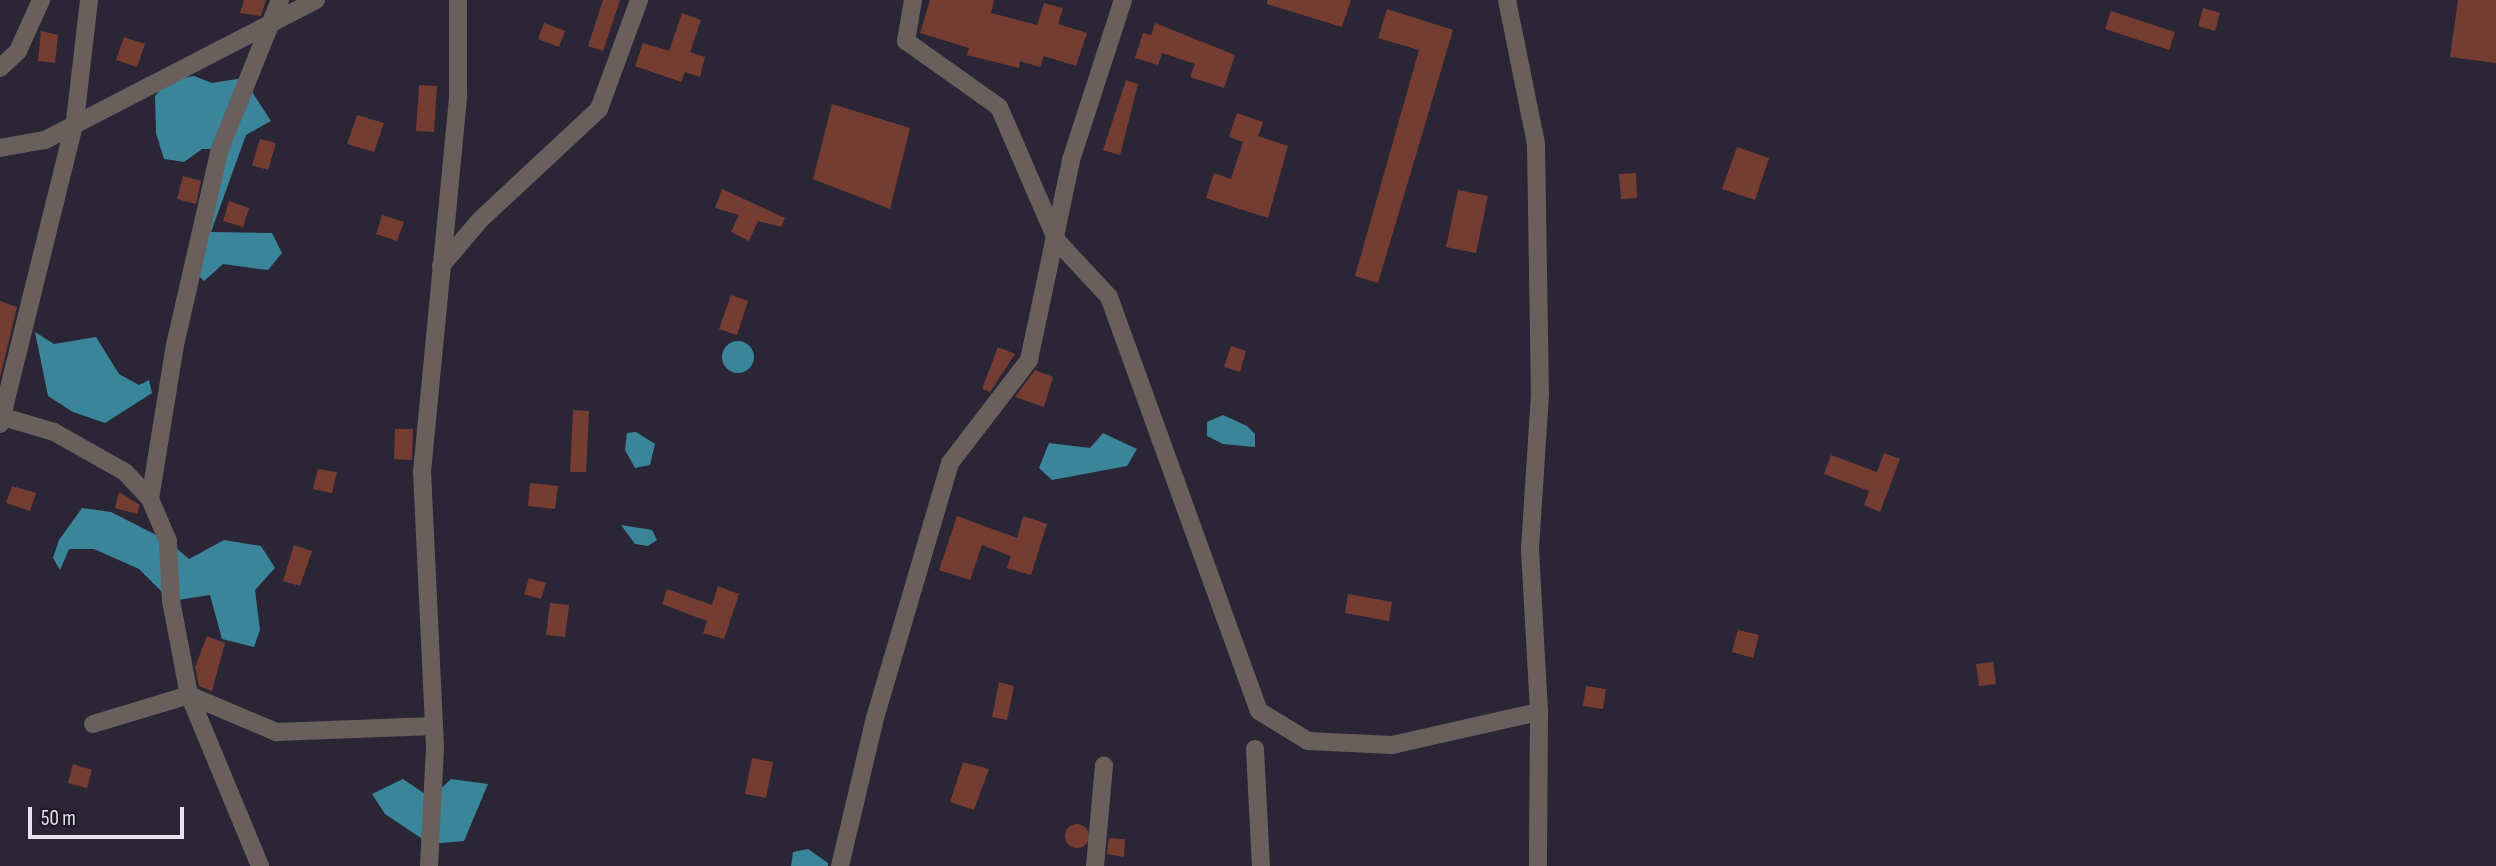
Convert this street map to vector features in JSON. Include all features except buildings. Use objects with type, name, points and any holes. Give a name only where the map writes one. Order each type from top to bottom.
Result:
[{"type":"street","points":[[0,68],[18,51],[41,0]]},
{"type":"street","points":[[89,0],[75,121],[1,419],[54,432],[125,471],[150,499],[168,541],[171,601],[189,695],[260,866]]},
{"type":"street","points":[[0,148],[45,140],[279,8],[316,0]]},
{"type":"street","points":[[429,866],[434,726],[422,472],[458,96],[458,0]]},
{"type":"street","points":[[441,266],[480,220],[599,109],[639,0]]},
{"type":"street","points":[[913,0],[906,41],[999,107],[1057,240],[1109,297],[1259,711],[1308,740],[1392,745],[1539,712]]},
{"type":"street","points":[[840,866],[875,718],[950,463],[1029,360],[1057,240],[1070,160],[1123,0]]},
{"type":"street","points":[[1507,0],[1536,144],[1540,394],[1530,550],[1539,712],[1538,866]]},
{"type":"street","points":[[150,499],[175,345],[220,149],[279,8]]},
{"type":"street","points":[[93,724],[189,695],[276,732],[434,726]]},
{"type":"street","points":[[1255,748],[1261,866]]},
{"type":"street","points":[[1095,866],[1104,765]]},
{"type":"water","points":[[194,76],[212,83],[243,78],[271,121],[246,135],[211,232],[272,233],[282,253],[268,270],[223,264],[204,281],[193,270],[219,149],[202,149],[184,162],[164,159],[156,133],[155,96],[169,80]]},
{"type":"water","points":[[35,332],[54,344],[96,337],[119,374],[139,385],[149,380],[152,393],[105,423],[73,412],[48,396]]},
{"type":"water","points":[[738,341],[750,345],[754,357],[750,369],[738,373],[726,369],[722,357],[726,345]]},
{"type":"water","points":[[1223,415],[1247,426],[1255,434],[1255,447],[1223,444],[1207,436],[1207,422]]},
{"type":"water","points":[[636,432],[655,444],[650,465],[635,468],[625,450],[627,433]]},
{"type":"water","points":[[1103,433],[1137,449],[1127,466],[1052,480],[1039,468],[1049,443],[1090,448]]},
{"type":"water","points":[[82,508],[111,512],[168,541],[189,559],[224,540],[261,546],[275,568],[255,590],[260,630],[254,647],[222,639],[210,595],[171,601],[139,569],[94,549],[69,549],[60,570],[53,558],[59,540]]},
{"type":"water","points":[[621,525],[652,530],[657,540],[648,546],[635,544]]},
{"type":"water","points":[[403,779],[431,798],[451,779],[488,784],[464,841],[430,844],[385,814],[372,794]]},
{"type":"water","points":[[808,849],[828,863],[828,866],[791,866],[793,852]]}]
